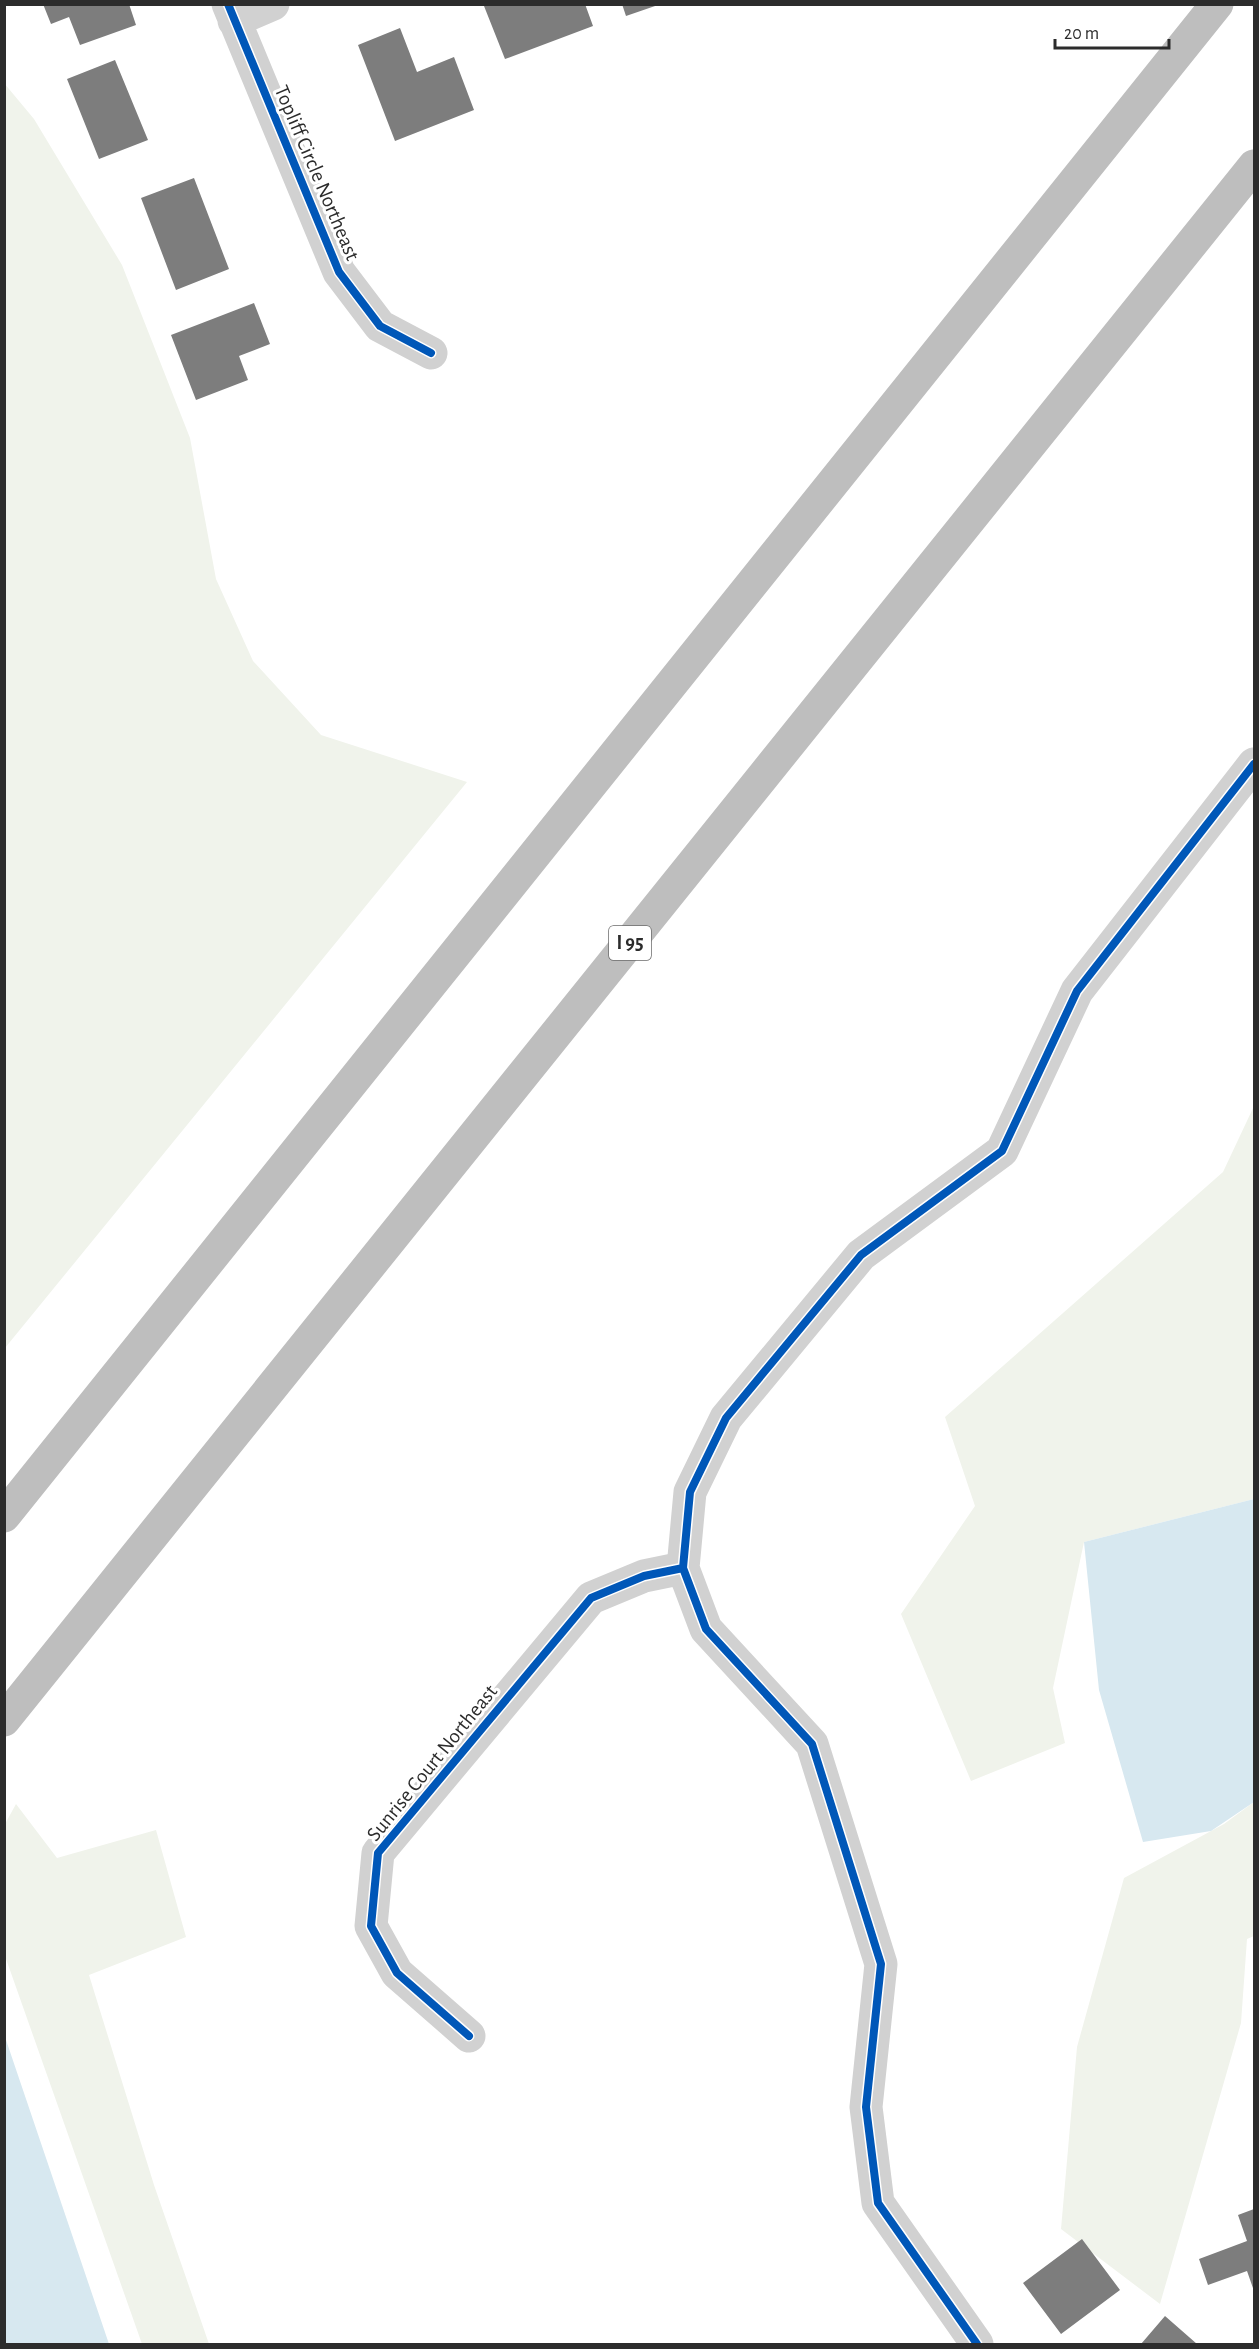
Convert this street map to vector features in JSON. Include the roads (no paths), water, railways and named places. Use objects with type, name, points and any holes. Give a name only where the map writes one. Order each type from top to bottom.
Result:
[{"type":"highway","points":[[4,1516],[1217,4]]},
{"type":"highway","name":"I 95","points":[[4,1720],[1254,166]]},
{"type":"street","points":[[231,13],[273,4]]},
{"type":"street","name":"Topliff Circle Northeast","points":[[231,13],[339,272],[380,326],[431,353]]},
{"type":"street","points":[[977,2344],[878,2203],[866,2107],[881,1964],[812,1744],[706,1629],[683,1568],[690,1492],[726,1419],[861,1256],[1002,1151],[1077,991],[1251,777]]},
{"type":"street","name":"Sunrise Court Northeast","points":[[469,2036],[397,1973],[371,1926],[378,1853],[591,1598],[644,1576],[683,1568]]}]
